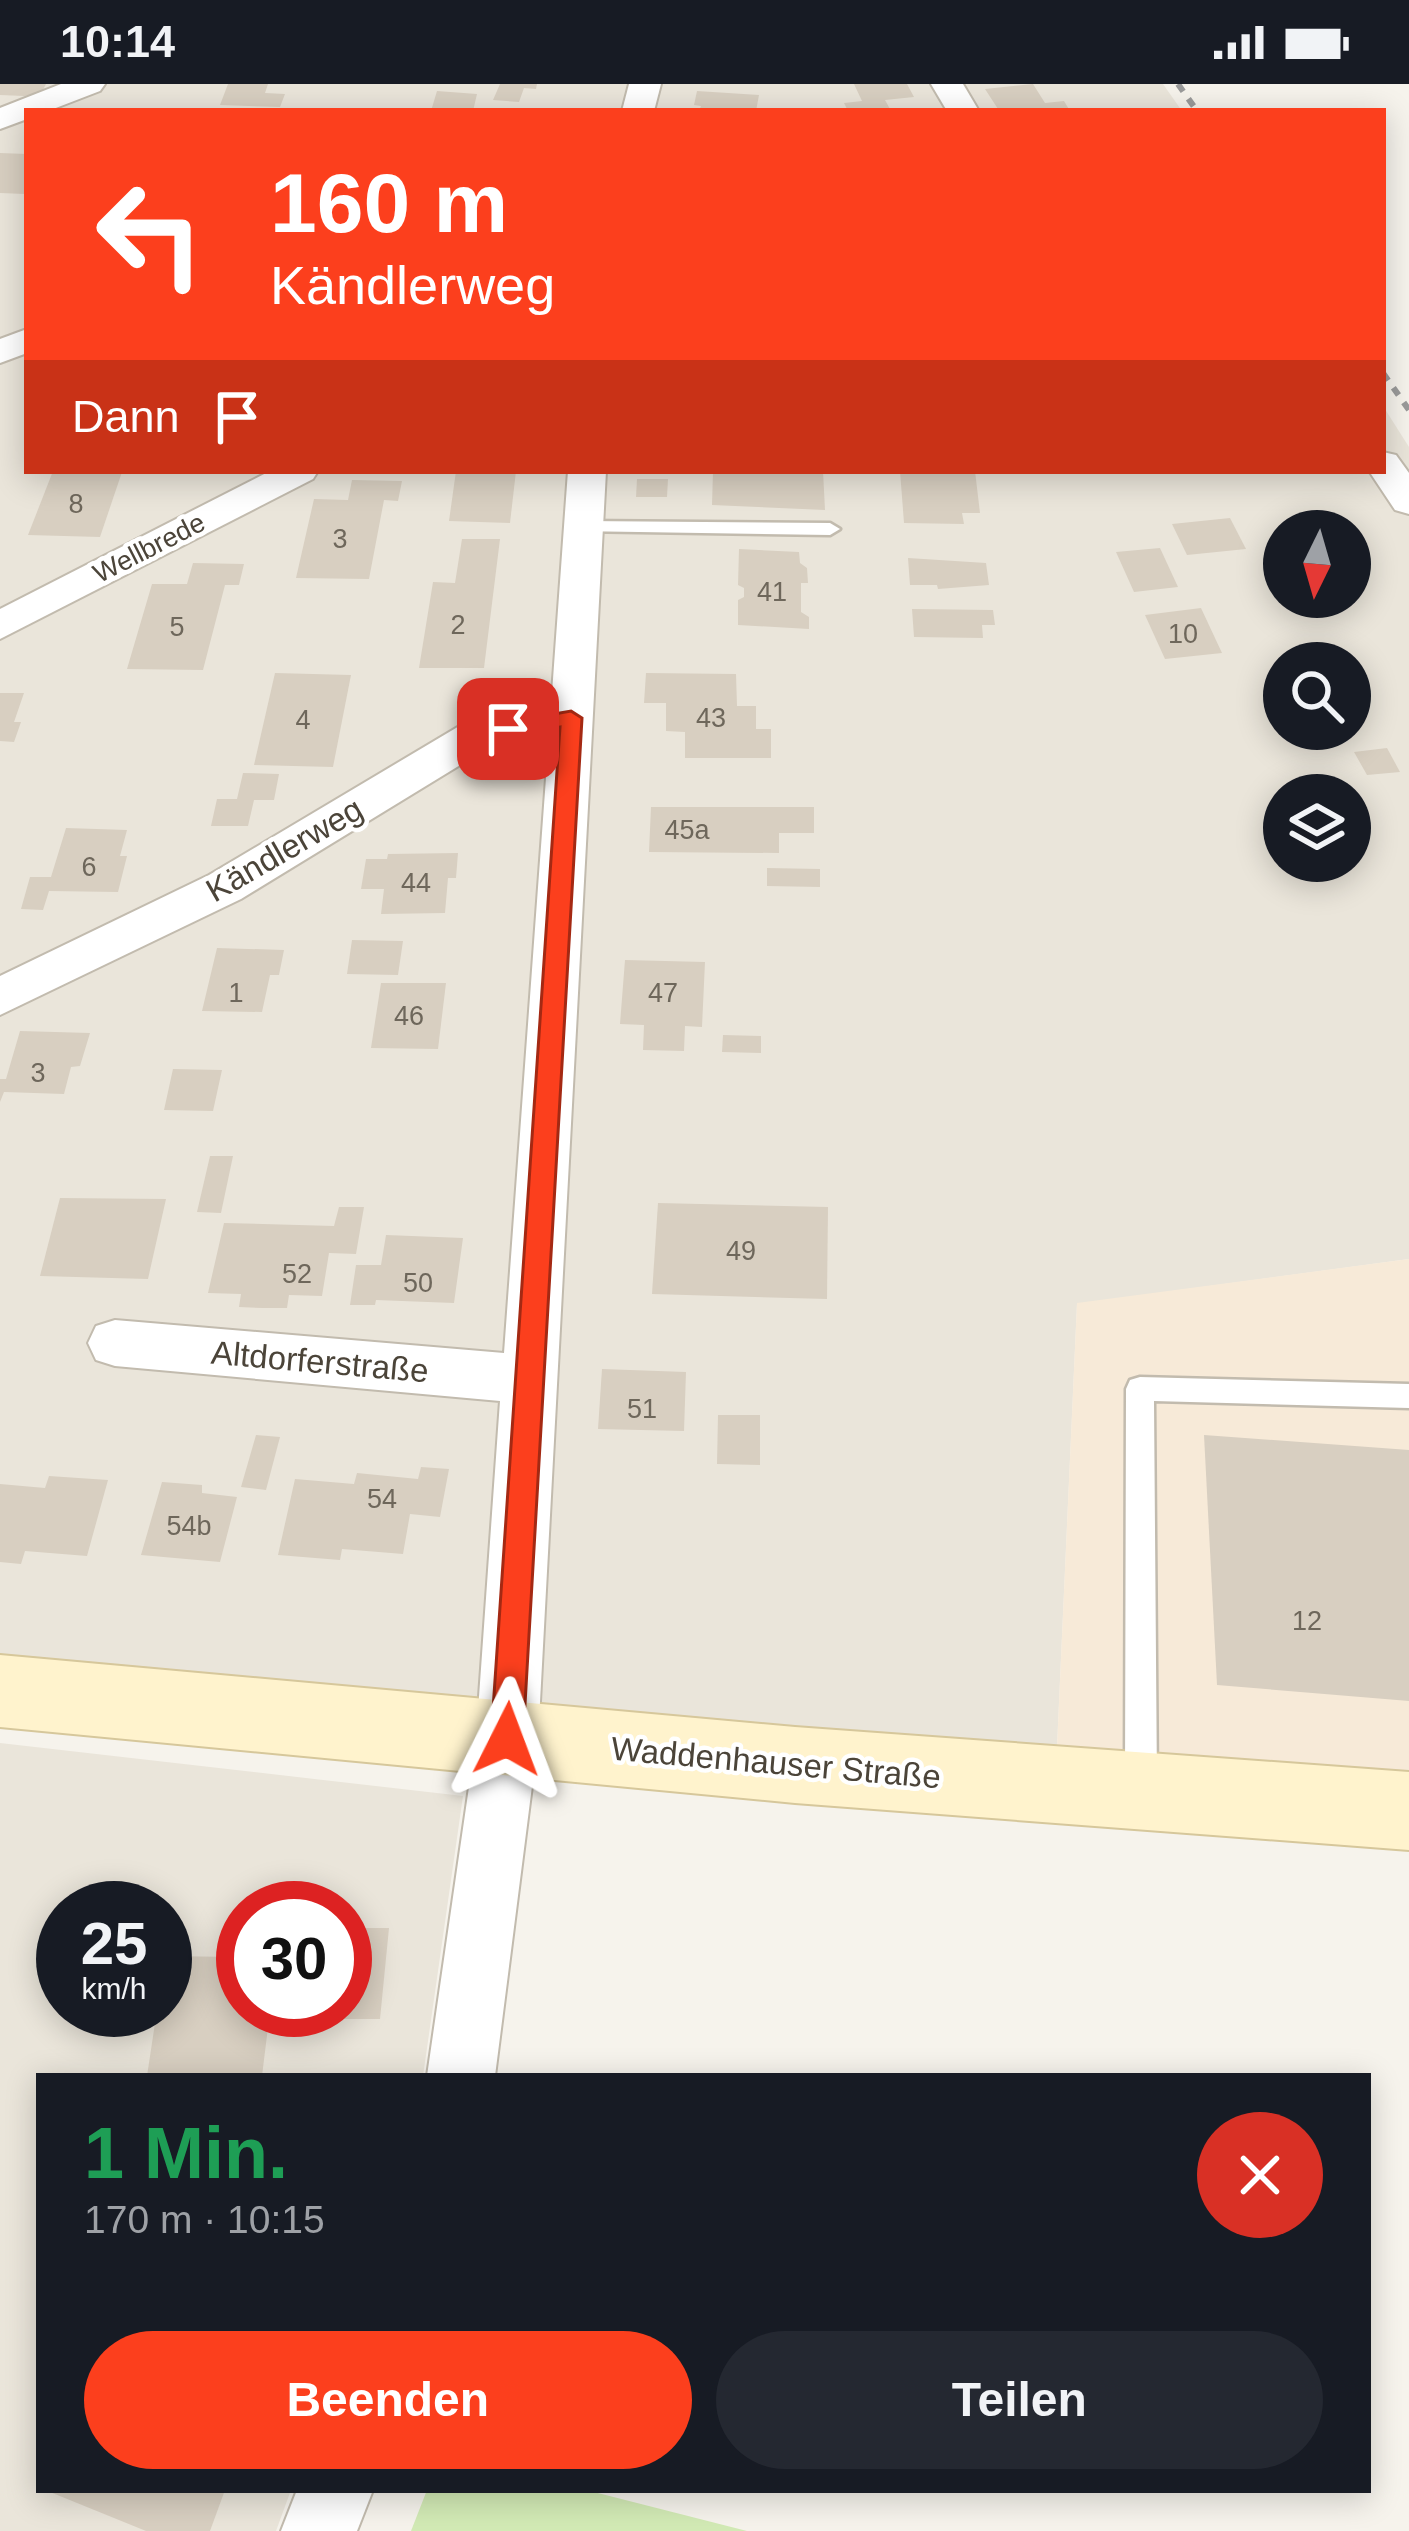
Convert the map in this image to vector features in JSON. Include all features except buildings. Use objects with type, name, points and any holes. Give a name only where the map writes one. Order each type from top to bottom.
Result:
[{"type":"main road","name":"Waddenhauser Straße","points":[[0,1691],[507,1739],[1409,1811]]},
{"type":"street","points":[[28,108],[89,84]]},
{"type":"street","points":[[1386,468],[1409,502]]},
{"type":"street","name":"Wellbrede","points":[[0,626],[293,474]]},
{"type":"street","points":[[461,2073],[507,1739],[526,1379],[587,474]]},
{"type":"street","name":"Kändlerweg","points":[[0,997],[225,887],[476,735],[571,718]]},
{"type":"street","name":"Altdorferstraße","points":[[115,1343],[526,1379]]},
{"type":"street","points":[[319,2531],[333,2493]]},
{"type":"lane","points":[[584,526],[830,529]]},
{"type":"lane","points":[[1141,1790],[1140,1389],[1409,1396]]},
{"type":"shaded area","points":[[0,84],[1163,84],[1180,108],[24,108],[24,474],[1386,474],[1386,411],[1409,447],[1409,1259],[1077,1304],[1057,1747],[0,1664]]},
{"type":"shaded area","points":[[1409,1259],[1409,1779],[1057,1747],[1077,1303]]},
{"type":"shaded area","points":[[0,1743],[463,1796],[423,2073],[36,2073],[36,2493],[290,2493],[276,2531],[0,2531]]},
{"type":"green space","points":[[426,2493],[598,2493],[747,2531],[411,2531]]},
{"type":"railway","points":[[1178,84],[1195,108]]},
{"type":"railway","points":[[1386,377],[1409,410]]},
{"type":"route","points":[[507,1739],[571,718],[508,729]]}]
